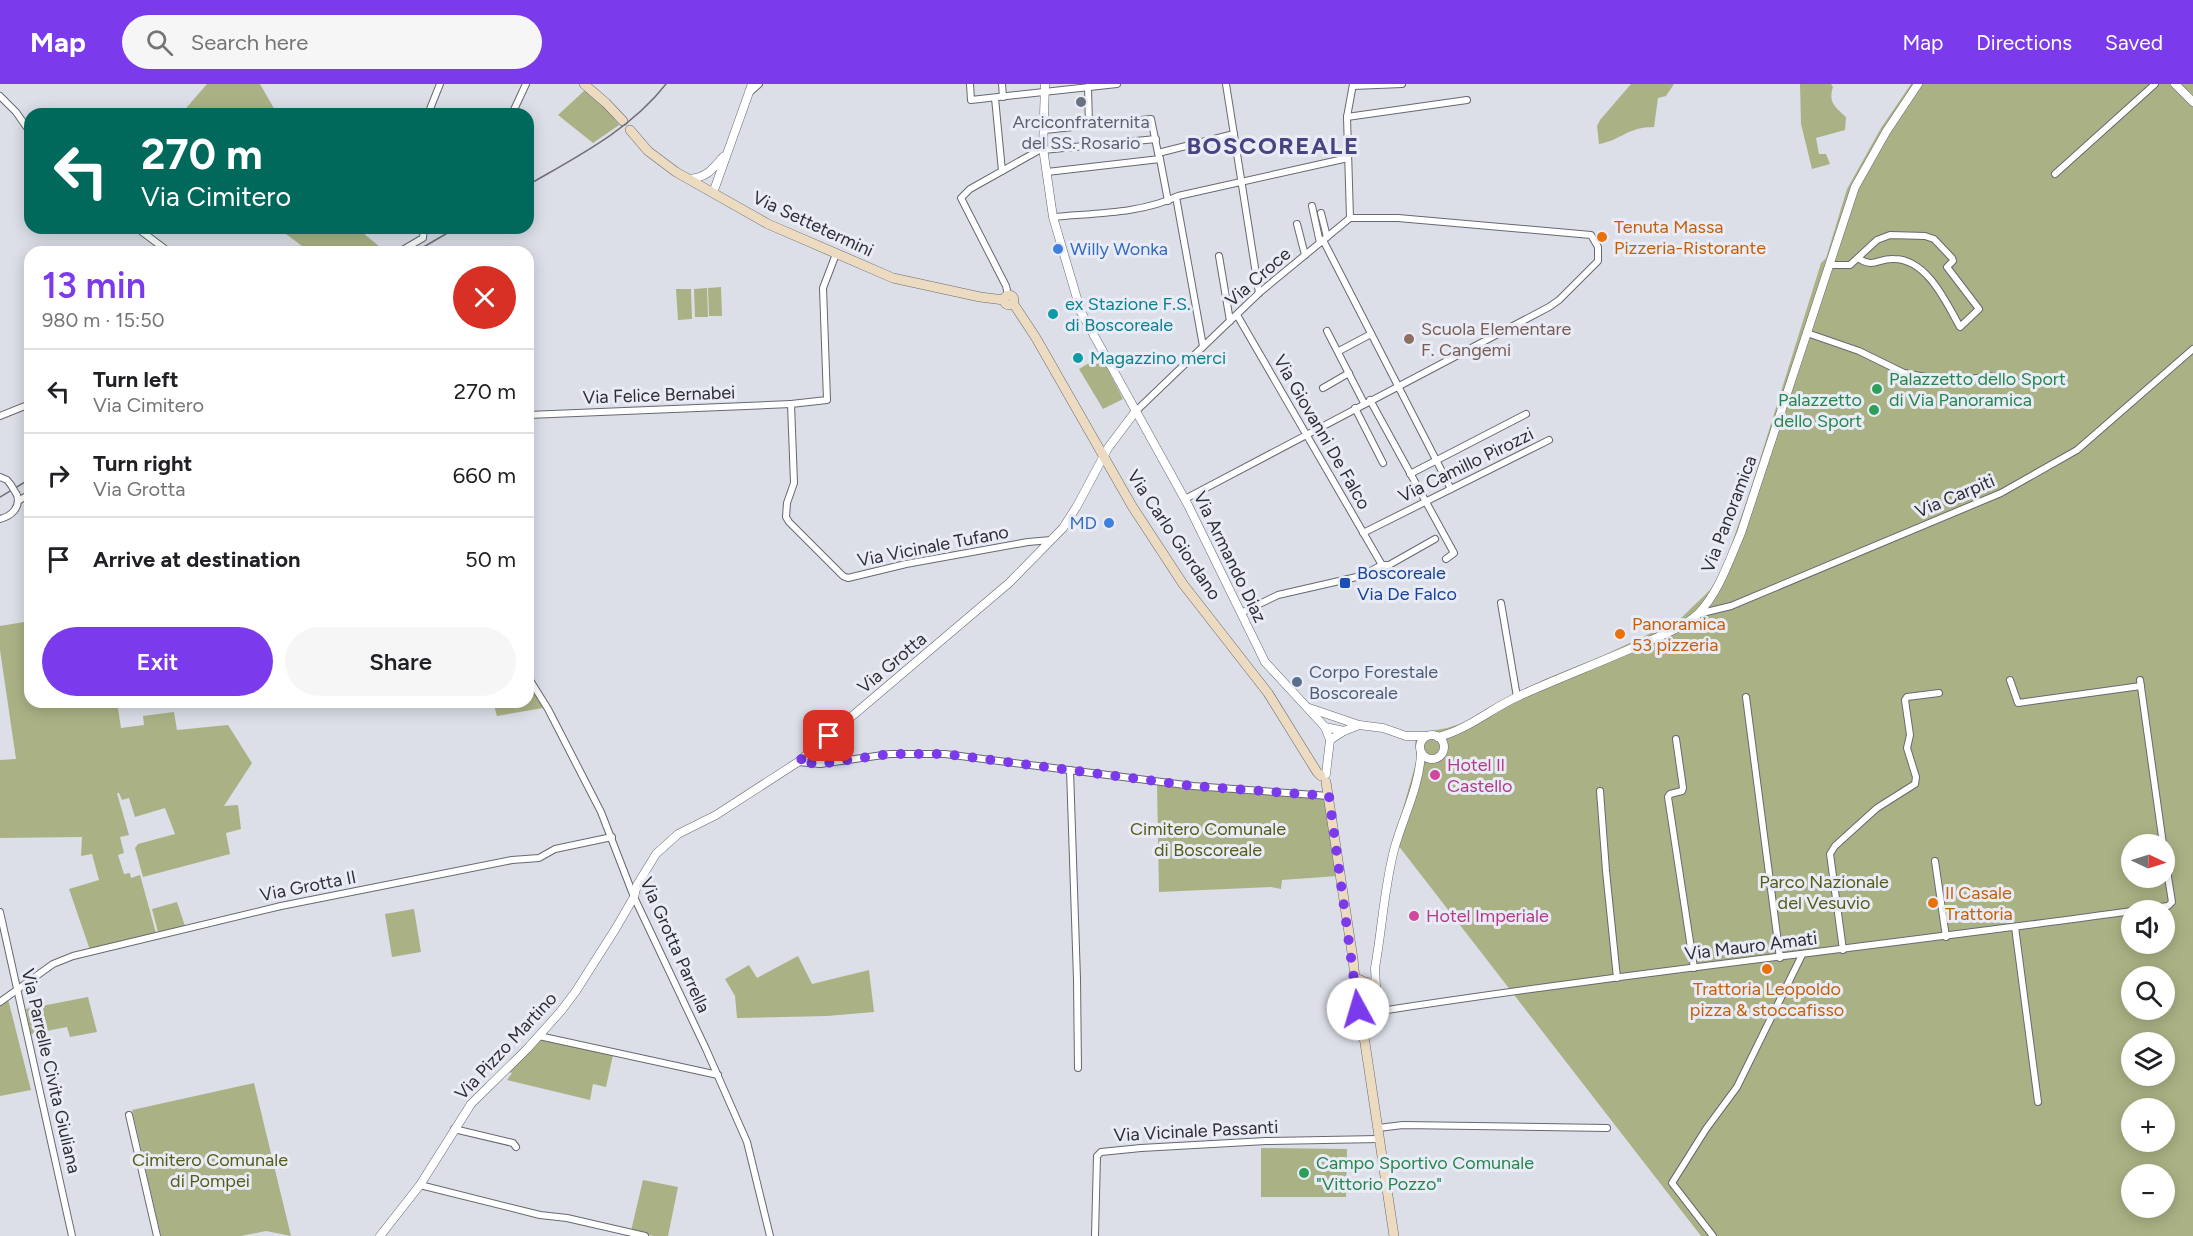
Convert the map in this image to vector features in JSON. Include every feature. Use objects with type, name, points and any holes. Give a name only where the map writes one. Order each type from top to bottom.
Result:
[{"type":"main road","points":[[584,84],[623,121]]},
{"type":"main road","name":"Via Settetermini","points":[[630,130],[648,150],[676,172],[768,224],[892,278],[980,297],[1008,299]]},
{"type":"main road","name":"Via Carlo Giordano","points":[[1008,299],[1036,338],[1103,458],[1183,584],[1268,693],[1317,772],[1324,777]]},
{"type":"main road","points":[[1324,777],[1329,796],[1358,1009],[1394,1236]]},
{"type":"main road","points":[[1354,977],[1370,984]]},
{"type":"main road","points":[[1357,999],[1360,987],[1370,984]]},
{"type":"main road","points":[[1365,1043],[1369,1021],[1372,1020],[1374,1012],[1370,984]]},
{"type":"main road","points":[[1358,1009],[1364,1020],[1369,1021]]},
{"type":"street","points":[[431,108],[441,84]]},
{"type":"street","points":[[515,108],[526,84]]},
{"type":"street","points":[[713,193],[751,88],[759,84]]},
{"type":"street","points":[[970,84],[972,100],[1045,88],[1117,84]]},
{"type":"street","points":[[1002,84],[1003,96]]},
{"type":"street","points":[[1226,84],[1259,294]]},
{"type":"street","points":[[1185,499],[1549,307],[1598,261],[1598,247],[1591,235],[1398,218],[1350,218],[1347,117],[1353,85],[1402,84]]},
{"type":"street","name":"Via Panoramica","points":[[1406,736],[1437,737],[1457,732],[1517,697],[1682,626],[1697,614],[1713,594],[1724,575],[1741,533],[1855,187],[1886,132],[1918,84]]},
{"type":"street","points":[[2055,174],[2155,84]]},
{"type":"street","points":[[2175,84],[2193,102]]},
{"type":"street","points":[[1088,87],[1089,125]]},
{"type":"street","name":"Via Armando Diaz","points":[[1045,88],[1043,149],[1053,217],[1081,312],[1185,499],[1265,662],[1325,727]]},
{"type":"street","points":[[0,96],[24,123]]},
{"type":"street","points":[[995,98],[1002,171]]},
{"type":"street","points":[[1347,117],[1467,100]]},
{"type":"street","points":[[1044,130],[1151,119],[1167,201]]},
{"type":"street","points":[[1047,172],[1159,156],[1234,134]]},
{"type":"street","points":[[1008,299],[1006,286],[961,198],[970,189],[1043,149],[1156,139]]},
{"type":"street","points":[[688,179],[707,175],[728,151]]},
{"type":"street","points":[[1053,217],[1126,210],[1348,158]]},
{"type":"street","points":[[718,176],[720,193],[724,199]]},
{"type":"street","points":[[1176,197],[1203,346]]},
{"type":"street","points":[[1312,206],[1323,240],[1451,489]]},
{"type":"street","points":[[1321,213],[1323,240]]},
{"type":"street","name":"Via Croce","points":[[1135,412],[1259,294],[1350,218]]},
{"type":"street","name":"Via Croce","points":[[1297,224],[1305,255]]},
{"type":"street","points":[[144,234],[161,246]]},
{"type":"street","points":[[409,246],[423,238],[423,234]]},
{"type":"street","points":[[1829,265],[1850,265],[1877,240],[1890,235],[1925,236],[1934,239],[1952,258],[1953,261],[1947,267],[1978,309],[1960,327],[1945,299],[1926,274],[1905,260],[1892,258],[1874,264],[1866,263],[1858,258]]},
{"type":"street","points":[[791,404],[827,400],[823,288],[836,254]]},
{"type":"street","name":"Via Croce","points":[[1219,256],[1230,321]]},
{"type":"street","name":"Via Giovanni De Falco","points":[[1237,315],[1382,565]]},
{"type":"street","points":[[1328,331],[1349,373],[1454,553],[1446,559]]},
{"type":"street","points":[[1807,333],[1859,351],[1904,374],[1952,382],[1990,376]]},
{"type":"street","points":[[1339,351],[1371,334]]},
{"type":"street","name":"Via Carpiti","points":[[1697,614],[1731,606],[2001,494],[2077,450],[2193,348]]},
{"type":"street","points":[[1323,388],[1349,373]]},
{"type":"street","name":"Via Felice Bernabei","points":[[534,415],[791,404]]},
{"type":"street","name":"Via Vicinale Tufano","points":[[791,404],[794,483],[787,503],[786,517],[843,576],[854,578],[906,564],[1051,540]]},
{"type":"street","points":[[0,416],[24,406]]},
{"type":"street","points":[[1354,408],[1383,463]]},
{"type":"street","name":"Via Grotta","points":[[634,897],[637,885],[656,854],[670,840],[798,762],[1009,583],[1063,528],[1103,458],[1135,412]]},
{"type":"street","points":[[1410,474],[1526,414]]},
{"type":"street","name":"Via Camillo Pirozzi","points":[[1363,532],[1549,440]]},
{"type":"street","points":[[0,477],[11,484],[18,498]]},
{"type":"street","points":[[0,519],[11,514],[18,498],[24,496]]},
{"type":"street","points":[[1241,613],[1278,595],[1361,576],[1382,565],[1389,565],[1436,539]]},
{"type":"street","points":[[1501,603],[1517,697]]},
{"type":"street","points":[[2010,680],[2018,703],[2141,683],[2162,834]]},
{"type":"street","name":"Via Grotta Parrella","points":[[534,686],[581,772],[612,837],[634,897],[718,1075],[750,1150],[770,1236]]},
{"type":"street","points":[[1843,950],[1830,854],[1835,846],[1877,808],[1915,784],[1916,777],[1907,748],[1910,735],[1905,700],[1907,697],[1939,693]]},
{"type":"street","points":[[1746,697],[1780,958]]},
{"type":"street","name":"Via Armando Diaz","points":[[1308,708],[1336,719],[1383,728],[1406,736]]},
{"type":"street","points":[[1325,727],[1336,719]]},
{"type":"street","points":[[1330,740],[1359,724]]},
{"type":"street","points":[[1324,777],[1330,740],[1325,727]]},
{"type":"street","points":[[1325,727],[1344,731]]},
{"type":"street","name":"Via Panoramica","points":[[1420,775],[1457,732]]},
{"type":"street","points":[[1406,736],[1428,759],[1436,759]]},
{"type":"street","name":"Via Panoramica","points":[[1370,984],[1376,968],[1393,854],[1420,775],[1421,742],[1426,736]]},
{"type":"street","points":[[1437,737],[1443,742],[1443,750]]},
{"type":"street","points":[[1676,739],[1683,788],[1682,791],[1670,794],[1668,797],[1694,968]]},
{"type":"street","points":[[798,762],[820,764],[890,754],[926,753],[1193,786],[1329,796]]},
{"type":"street","points":[[1070,770],[1078,1068]]},
{"type":"street","points":[[1600,791],[1617,978]]},
{"type":"street","name":"Via Grotta II","points":[[0,1002],[53,964],[73,956],[281,906],[512,860],[539,858],[555,849],[612,837]]},
{"type":"street","points":[[1935,861],[1946,936]]},
{"type":"street","name":"Via Pizzo Martino","points":[[380,1236],[420,1185],[471,1104],[539,1036],[576,991],[634,897]]},
{"type":"street","name":"Via Parrelle Civita Giuliana","points":[[0,912],[72,1236]]},
{"type":"street","name":"Via Mauro Amati","points":[[1374,1012],[1514,990],[1843,950],[2121,913]]},
{"type":"street","points":[[2015,927],[2038,1102]]},
{"type":"street","points":[[1713,1236],[1672,1183],[1706,1129],[1737,1087],[1802,955]]},
{"type":"street","points":[[0,994],[9,996]]},
{"type":"street","points":[[539,1036],[718,1075]]},
{"type":"street","points":[[129,1115],[157,1236]]},
{"type":"street","points":[[1378,1128],[1403,1125],[1607,1128]]},
{"type":"street","points":[[454,1129],[513,1143],[516,1147]]},
{"type":"street","name":"Via Vicinale Passanti","points":[[1095,1236],[1097,1156],[1101,1152],[1266,1142],[1379,1139]]},
{"type":"street","points":[[420,1185],[540,1215],[567,1218],[645,1236]]},
{"type":"green space","points":[[207,84],[260,84],[274,108],[186,108]]},
{"type":"green space","points":[[1631,84],[1674,84],[1666,96],[1658,98],[1654,127],[1637,129],[1599,144],[1597,126],[1600,120]]},
{"type":"green space","points":[[1800,84],[1831,84],[1833,87],[1832,100],[1846,117],[1845,130],[1816,138],[1819,154],[1826,154],[1830,164],[1812,169],[1801,124]]},
{"type":"green space","name":"Parco Nazionale del Vesuvio","points":[[1911,84],[2193,84],[2193,1236],[1701,1236],[1394,840],[1417,759],[1415,742],[1419,736],[1466,722],[1491,706],[1543,680],[1679,620],[1710,590],[1722,572],[1751,488],[1821,263],[1826,258],[1847,189],[1881,128]]},
{"type":"green space","points":[[585,90],[601,102],[619,125],[593,143],[558,115]]},
{"type":"green space","points":[[286,234],[364,234],[379,246],[302,246]]},
{"type":"green space","points":[[721,287],[722,316],[709,316],[708,288]]},
{"type":"green space","points":[[707,288],[708,317],[695,317],[694,289]]},
{"type":"green space","points":[[676,289],[691,289],[692,319],[678,320]]},
{"type":"green space","points":[[1101,356],[1123,399],[1103,409],[1079,369]]},
{"type":"green space","points":[[24,622],[24,708],[118,708],[121,728],[144,725],[143,716],[174,712],[177,730],[228,725],[252,763],[224,806],[238,805],[241,829],[226,833],[230,854],[143,877],[135,848],[138,844],[175,834],[165,808],[135,817],[129,798],[122,800],[117,793],[129,835],[120,837],[124,853],[118,855],[124,874],[130,873],[131,878],[140,875],[156,933],[90,950],[69,889],[99,880],[92,854],[81,856],[82,837],[0,838],[0,760],[16,759],[0,650],[0,626]]},
{"type":"green space","points":[[534,693],[543,708],[497,716],[495,708],[534,708]]},
{"type":"green space","name":"Cimitero Comunale di Boscoreale","points":[[1157,783],[1326,798],[1337,876],[1282,880],[1281,889],[1271,887],[1159,892]]},
{"type":"green space","points":[[177,902],[185,926],[158,932],[152,909]]},
{"type":"green space","points":[[414,909],[421,952],[392,957],[385,914]]},
{"type":"green space","points":[[798,956],[812,984],[869,970],[874,1012],[827,1016],[737,1018],[735,996],[725,979],[749,965],[757,978]]},
{"type":"green space","points":[[88,997],[97,1032],[70,1037],[67,1027],[31,1034],[26,1009]]},
{"type":"green space","points":[[8,999],[31,1090],[0,1096],[0,1004]]},
{"type":"green space","points":[[540,1039],[613,1055],[606,1087],[593,1084],[590,1100],[507,1080],[512,1073],[507,1071]]},
{"type":"green space","name":"Cimitero Comunale di Pompei","points":[[254,1083],[291,1236],[266,1231],[241,1236],[161,1236],[132,1110]]},
{"type":"green space","name":"Campo Sportivo Comunale \"Vittorio Pozzo\"","points":[[1261,1148],[1347,1149],[1346,1197],[1261,1197]]},
{"type":"green space","points":[[643,1180],[678,1187],[668,1236],[654,1236],[631,1231]]},
{"type":"railway","points":[[534,181],[620,129],[666,84]]},
{"type":"railway","points":[[425,246],[446,234]]},
{"type":"railway","points":[[0,497],[24,483]]},
{"type":"place","name":"Arciconfraternita del SS. Rosario","points":[[1081,102]]},
{"type":"place","name":"Tenuta Massa Pizzeria-Ristorante","points":[[1602,237]]},
{"type":"place","name":"Willy Wonka","points":[[1058,249]]},
{"type":"place","name":"ex Stazione F.S. di Boscoreale","points":[[1053,314]]},
{"type":"place","name":"Scuola Elementare F. Cangemi","points":[[1409,339]]},
{"type":"place","name":"Magazzino merci","points":[[1078,358]]},
{"type":"place","name":"Palazzetto dello Sport di Via Panoramica","points":[[1877,389]]},
{"type":"place","name":"Palazzetto dello Sport","points":[[1874,410]]},
{"type":"place","name":"MD","points":[[1109,523]]},
{"type":"place","name":"Boscoreale Via De Falco","points":[[1345,583]]},
{"type":"place","name":"Panoramica 53 pizzeria","points":[[1620,634]]},
{"type":"place","name":"Corpo Forestale Boscoreale","points":[[1297,682]]},
{"type":"place","name":"Hotel Il Castello","points":[[1435,775]]},
{"type":"place","name":"Il Casale Trattoria","points":[[1933,903]]},
{"type":"place","name":"Hotel Imperiale","points":[[1414,916]]},
{"type":"place","name":"Trattoria Leopoldo pizza & stoccafisso","points":[[1767,969]]},
{"type":"place","name":"Campo Sportivo Comunale \"Vittorio Pozzo\"","points":[[1304,1173]]},
{"type":"district","name":"BOSCOREALE","points":[[1273,146]]},
{"type":"route","points":[[829,736],[798,762],[820,764],[890,754],[945,754],[1193,786],[1329,796],[1358,1009]]}]
